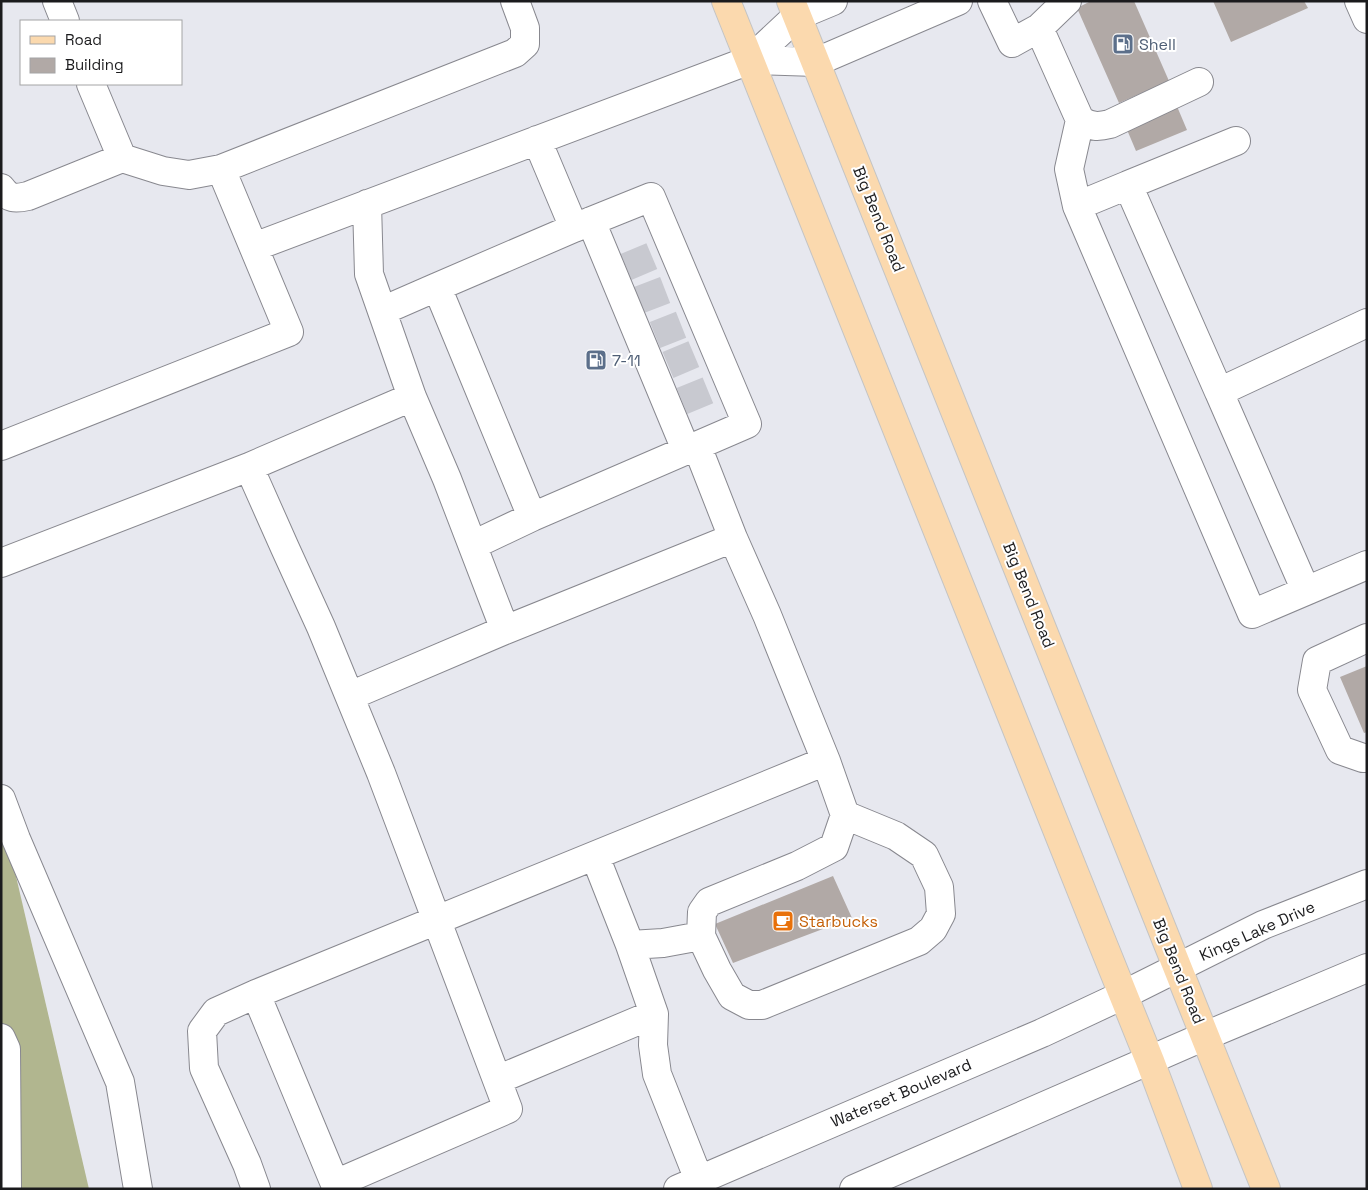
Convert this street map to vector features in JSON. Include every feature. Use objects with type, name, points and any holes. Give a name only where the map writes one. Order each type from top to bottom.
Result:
[{"type":"main road","points":[[726,1],[1150,1061],[1198,1189]]},
{"type":"main road","name":"Big Bend Road","points":[[794,9],[1266,1189]]},
{"type":"street","points":[[57,1],[65,20]]},
{"type":"street","points":[[1,188],[6,195],[17,199],[122,158],[163,171],[189,175],[221,170],[515,53],[525,44],[525,28],[515,1]]},
{"type":"street","points":[[750,60],[794,9],[833,1]]},
{"type":"street","points":[[254,247],[750,60],[816,62],[958,1]]},
{"type":"street","points":[[992,1],[1012,43],[1039,28],[1067,1]]},
{"type":"street","points":[[1359,1],[1367,19]]},
{"type":"street","points":[[1039,28],[1080,120],[1069,169],[1077,206],[1252,614],[1367,565]]},
{"type":"street","points":[[1080,120],[1089,125],[1110,124],[1199,82]]},
{"type":"street","points":[[91,85],[122,158]]},
{"type":"street","points":[[537,140],[583,224],[619,269],[675,403],[691,448],[767,615],[826,762],[845,815],[834,847],[797,866],[709,902],[702,912],[701,936],[732,996],[749,1005],[762,1005],[919,941],[933,929],[940,914],[939,887],[924,854],[896,836],[845,815]]},
{"type":"street","points":[[1077,206],[1236,141]]},
{"type":"street","points":[[1,446],[289,332],[221,170]]},
{"type":"street","points":[[1128,185],[1306,590]]},
{"type":"street","points":[[382,311],[583,224],[651,197],[682,283],[725,384],[747,424],[532,517],[473,545]]},
{"type":"street","points":[[367,204],[369,274],[412,396],[447,479],[506,630]]},
{"type":"street","points":[[436,287],[532,517]]},
{"type":"street","points":[[1219,392],[1367,323]]},
{"type":"street","points":[[1,564],[249,467],[412,396]]},
{"type":"street","points":[[249,467],[350,696],[508,1109],[329,1186],[256,994]]},
{"type":"street","points":[[350,696],[506,630],[733,538]]},
{"type":"street","points":[[1367,638],[1317,661],[1312,690],[1340,750],[1367,758]]},
{"type":"street","points":[[1367,656],[1334,670],[1326,692],[1352,746],[1367,747]]},
{"type":"street","points":[[256,1189],[247,1164],[204,1068],[202,1031],[216,1012],[826,762]]},
{"type":"street","points":[[1,799],[16,839],[120,1082],[138,1189]]},
{"type":"street","points":[[594,856],[630,945],[654,1014],[654,1045],[657,1074],[689,1184]]},
{"type":"street","name":"Kings Lake Drive","points":[[1123,995],[1263,925],[1367,884]]},
{"type":"street","points":[[630,945],[701,936]]},
{"type":"street","points":[[854,1189],[1205,1036],[1367,968]]},
{"type":"street","name":"Waterset Boulevard","points":[[689,1184],[1042,1033],[1123,995]]},
{"type":"street","points":[[497,1080],[654,1014]]},
{"type":"street","points":[[1,1038],[6,1049],[7,1189]]},
{"type":"green space","points":[[1,812],[89,1189],[1,1189]]},
{"type":"building","name":"Shell","points":[[1091,1],[1134,1],[1169,81],[1119,103],[1077,8]]},
{"type":"building","points":[[1213,1],[1304,1],[1308,8],[1231,42]]},
{"type":"building","points":[[1176,104],[1187,130],[1136,151],[1125,125]]},
{"type":"building","points":[[1367,666],[1367,732],[1364,733],[1340,677]]},
{"type":"building","name":"Starbucks","points":[[833,876],[852,918],[733,963],[715,924]]},
{"type":"tunnel","points":[[626,267],[664,251]]},
{"type":"tunnel","points":[[639,300],[678,285]]},
{"type":"tunnel","points":[[655,335],[693,320]]},
{"type":"tunnel","points":[[668,365],[706,349]]},
{"type":"tunnel","points":[[682,401],[721,385]]},
{"type":"place","name":"Shell","points":[[1123,44]]},
{"type":"place","name":"7-11","points":[[596,360]]},
{"type":"place","name":"Starbucks","points":[[783,921]]}]
